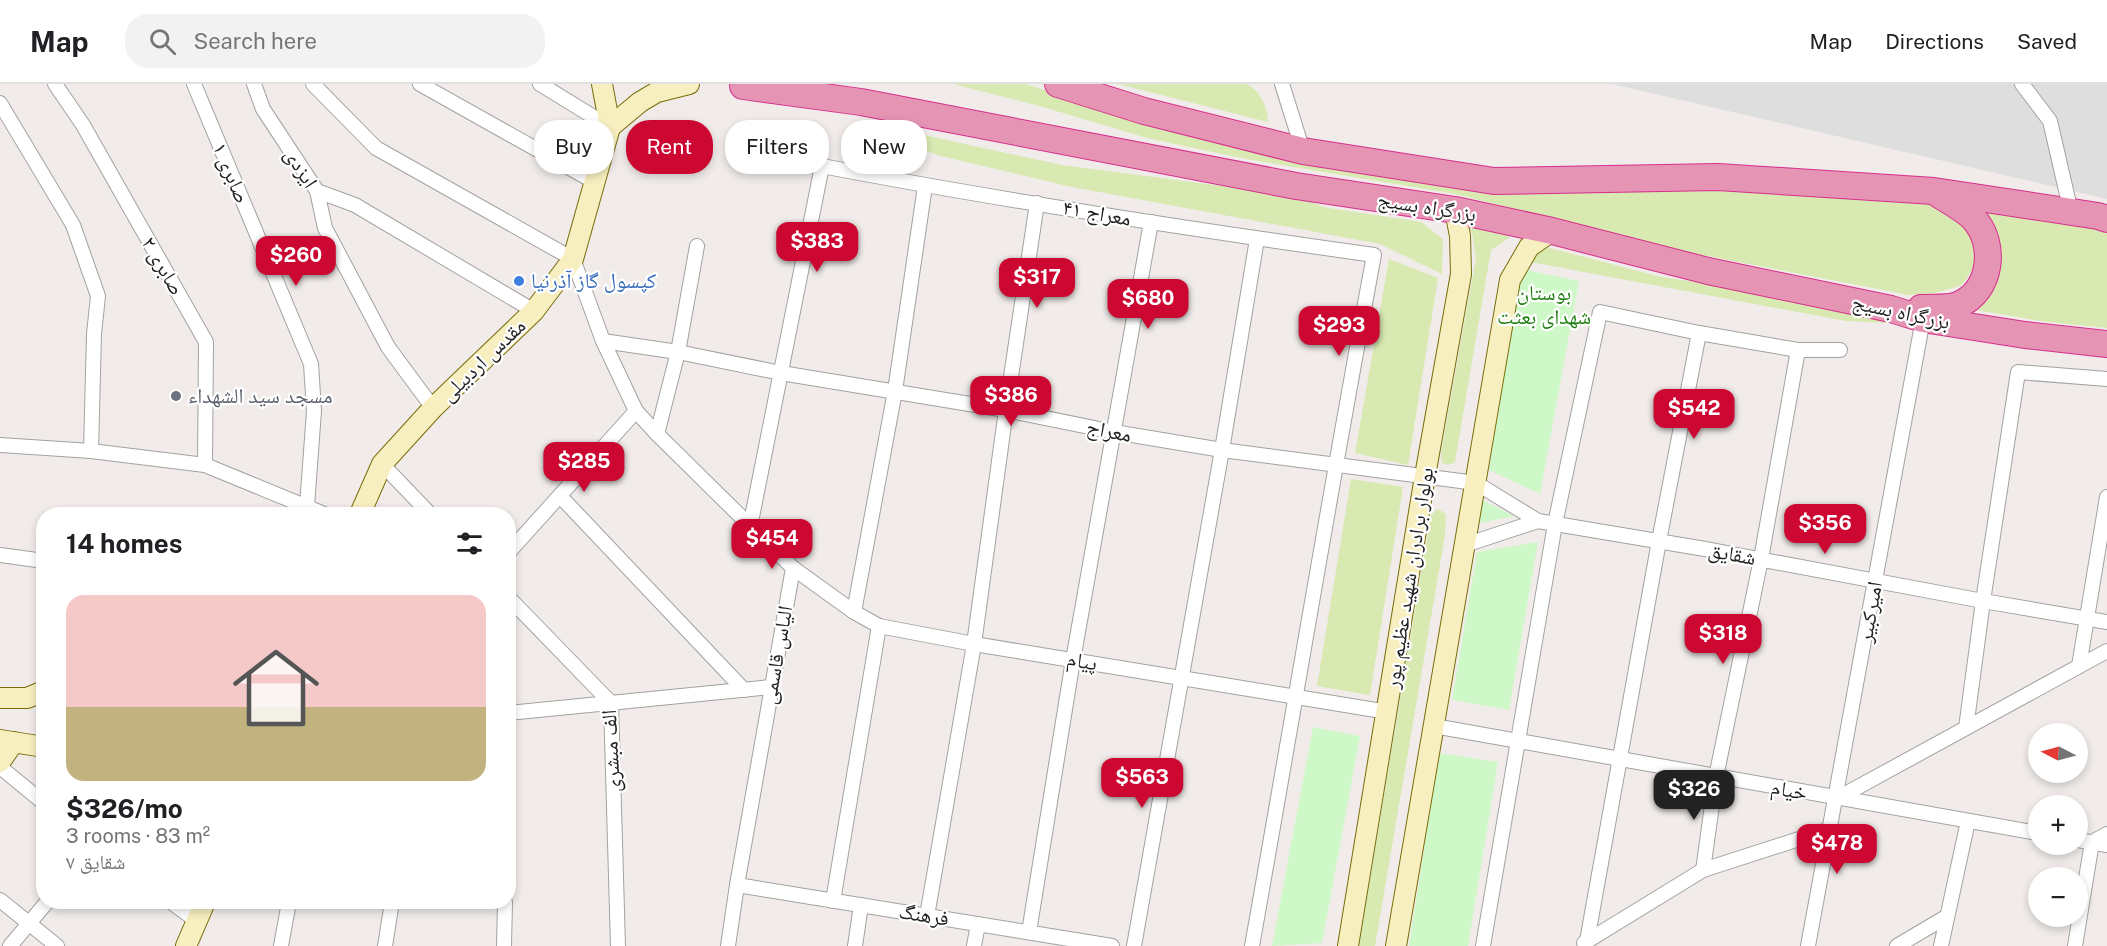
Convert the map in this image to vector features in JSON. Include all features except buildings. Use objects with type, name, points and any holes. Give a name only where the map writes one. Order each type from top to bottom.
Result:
[{"type":"highway","name":"بزرگراه بسیج","points":[[738,85],[769,84]]},
{"type":"highway","name":"بزرگراه بسیج","points":[[1058,84],[1144,111],[1303,151],[1494,181],[1718,177],[1934,191],[2107,219]]},
{"type":"highway","name":"بزرگراه بسیج","points":[[738,85],[857,93],[1296,186],[1455,210],[1552,231],[1708,271],[1891,309],[1923,319],[2025,335],[2107,344]]},
{"type":"highway","points":[[1891,309],[1957,305],[1971,297],[1982,284],[1988,264],[1987,240],[1973,218],[1934,191]]},
{"type":"main road","points":[[602,84],[609,120]]},
{"type":"main road","points":[[614,124],[640,102],[657,92],[690,84]]},
{"type":"main road","name":"مقدس اردبیلی","points":[[363,507],[382,464],[433,408],[534,311],[573,259],[595,174]]},
{"type":"main road","name":"بولوار برادران شهید عظیم‌ پور","points":[[1348,946],[1425,476],[1461,274],[1460,236],[1455,210]]},
{"type":"main road","points":[[1396,946],[1510,280],[1529,247],[1552,231]]},
{"type":"main road","points":[[0,698],[27,698],[36,694]]},
{"type":"main road","points":[[0,762],[7,741],[36,746]]},
{"type":"main road","points":[[186,946],[202,909]]},
{"type":"street","name":"صابری ۲","points":[[55,84],[82,125],[206,342],[205,465]]},
{"type":"street","name":"صابری ۱","points":[[194,84],[311,364],[314,411],[307,506]]},
{"type":"street","name":"ایزدی","points":[[254,84],[263,108],[317,191],[325,228],[388,347],[433,408]]},
{"type":"street","points":[[314,84],[376,148],[573,259],[603,341],[636,411],[793,568]]},
{"type":"street","points":[[420,84],[593,182]]},
{"type":"street","points":[[540,84],[599,120]]},
{"type":"street","points":[[1282,84],[1303,151]]},
{"type":"street","points":[[2022,84],[2050,121],[2071,212]]},
{"type":"street","points":[[0,103],[73,225],[98,296],[94,334],[91,451]]},
{"type":"street","name":"معراج ۴۱","points":[[781,373],[822,166],[925,186],[1257,239],[1374,255],[1335,465]]},
{"type":"street","points":[[854,612],[895,391],[925,186]]},
{"type":"street","points":[[317,191],[355,205],[534,311]]},
{"type":"street","points":[[927,916],[974,644],[1037,203]]},
{"type":"street","points":[[1029,933],[1073,660],[1151,222]]},
{"type":"street","points":[[1134,946],[1257,239]]},
{"type":"street","points":[[657,434],[678,352],[697,246]]},
{"type":"street","points":[[1483,946],[1555,524],[1600,312],[1699,333],[1798,350],[1840,350]]},
{"type":"street","name":"امیرکبیر","points":[[1808,946],[1923,319]]},
{"type":"street","points":[[1583,944],[1620,759],[1699,333]]},
{"type":"street","name":"معراج","points":[[603,341],[678,352],[781,373],[1006,410],[1114,432],[1222,450],[1476,483]]},
{"type":"street","points":[[1704,870],[1716,777],[1761,559],[1798,350]]},
{"type":"street","points":[[1966,728],[2018,372],[2107,379]]},
{"type":"street","points":[[750,527],[781,373]]},
{"type":"street","points":[[516,544],[636,411]]},
{"type":"street","points":[[0,445],[91,451],[205,465],[307,506]]},
{"type":"street","points":[[382,464],[423,507]]},
{"type":"street","points":[[1251,946],[1297,698],[1335,465]]},
{"type":"street","points":[[1476,483],[1538,521]]},
{"type":"street","points":[[560,496],[744,690]]},
{"type":"street","points":[[2079,666],[2107,497]]},
{"type":"street","name":"شقایق","points":[[1465,545],[1538,521],[1876,579],[1983,601],[2107,622]]},
{"type":"street","points":[[0,555],[36,560]]},
{"type":"street","name":"پیام","points":[[793,568],[854,612],[879,626],[974,644],[1388,712]]},
{"type":"street","name":"الیاس قاسمی","points":[[729,946],[737,885],[793,568]]},
{"type":"street","name":"الف مبشری","points":[[516,605],[611,702],[618,946]]},
{"type":"street","points":[[833,901],[879,626]]},
{"type":"street","points":[[1836,799],[2107,651]]},
{"type":"street","points":[[516,712],[771,687]]},
{"type":"street","name":"خیام","points":[[1434,726],[2028,831]]},
{"type":"street","points":[[0,767],[36,796]]},
{"type":"street","points":[[1941,946],[1968,821]]},
{"type":"street","points":[[1583,944],[1704,870],[1830,829]]},
{"type":"street","points":[[2092,842],[2107,834]]},
{"type":"street","points":[[2088,841],[2107,845]]},
{"type":"street","points":[[2075,946],[2092,842]]},
{"type":"street","name":"فرهنگ","points":[[737,885],[978,924],[1081,944],[1112,946]]},
{"type":"street","points":[[0,900],[57,946]]},
{"type":"street","points":[[855,946],[861,905]]},
{"type":"street","points":[[10,946],[41,909]]},
{"type":"street","points":[[181,909],[197,921]]},
{"type":"street","points":[[281,946],[288,909]]},
{"type":"street","points":[[386,946],[391,909]]},
{"type":"street","points":[[504,946],[505,909]]},
{"type":"street","points":[[1897,946],[1946,917]]},
{"type":"street","points":[[974,946],[978,924]]},
{"type":"shaded area","points":[[1612,84],[2107,84],[2107,199]]},
{"type":"green space","points":[[953,84],[1026,84],[1154,127],[1272,154],[1669,188],[1866,196],[1924,201],[1950,213],[1966,225],[1977,244],[1975,266],[1962,285],[1935,293],[1909,295],[1676,250],[1455,194],[1246,159],[1147,138],[1043,107]]},
{"type":"green space","points":[[1118,84],[1247,84],[1262,100],[1268,122]]},
{"type":"green space","points":[[927,136],[1062,165],[1299,196],[1323,207],[1421,222],[1443,239],[1442,274],[1380,244],[1067,186],[927,151]]},
{"type":"green space","points":[[1983,207],[2107,232],[2107,328],[2048,322],[1971,309],[1992,289],[2000,268],[2000,247]]},
{"type":"green space","points":[[1468,226],[1508,233],[1509,238],[1491,250],[1455,462],[1449,465],[1442,463],[1441,453],[1476,258],[1472,233]]},
{"type":"green space","points":[[1550,248],[1661,277],[1716,285],[1818,308],[1906,324],[1846,321],[1525,261],[1536,251]]},
{"type":"green space","points":[[1389,259],[1438,278],[1408,465],[1355,453]]},
{"type":"green space","name":"بوستان شهدای بعثت","points":[[1526,270],[1579,281],[1540,494],[1489,470],[1513,303],[1518,278]]},
{"type":"green space","points":[[1351,479],[1403,487],[1370,695],[1317,686]]},
{"type":"green space","points":[[1482,500],[1514,516],[1480,523]]},
{"type":"green space","points":[[1438,509],[1446,514],[1445,535],[1375,946],[1359,946],[1431,515]]},
{"type":"green space","points":[[1538,542],[1509,710],[1452,700],[1477,552]]},
{"type":"green space","points":[[1313,727],[1360,736],[1322,943],[1272,946]]},
{"type":"green space","points":[[1439,753],[1498,762],[1468,946],[1409,946]]},
{"type":"place","name":"کپسول گاز آذرنیا","points":[[519,281]]},
{"type":"place","name":"مسجد سید الشهداء","points":[[176,396]]}]
